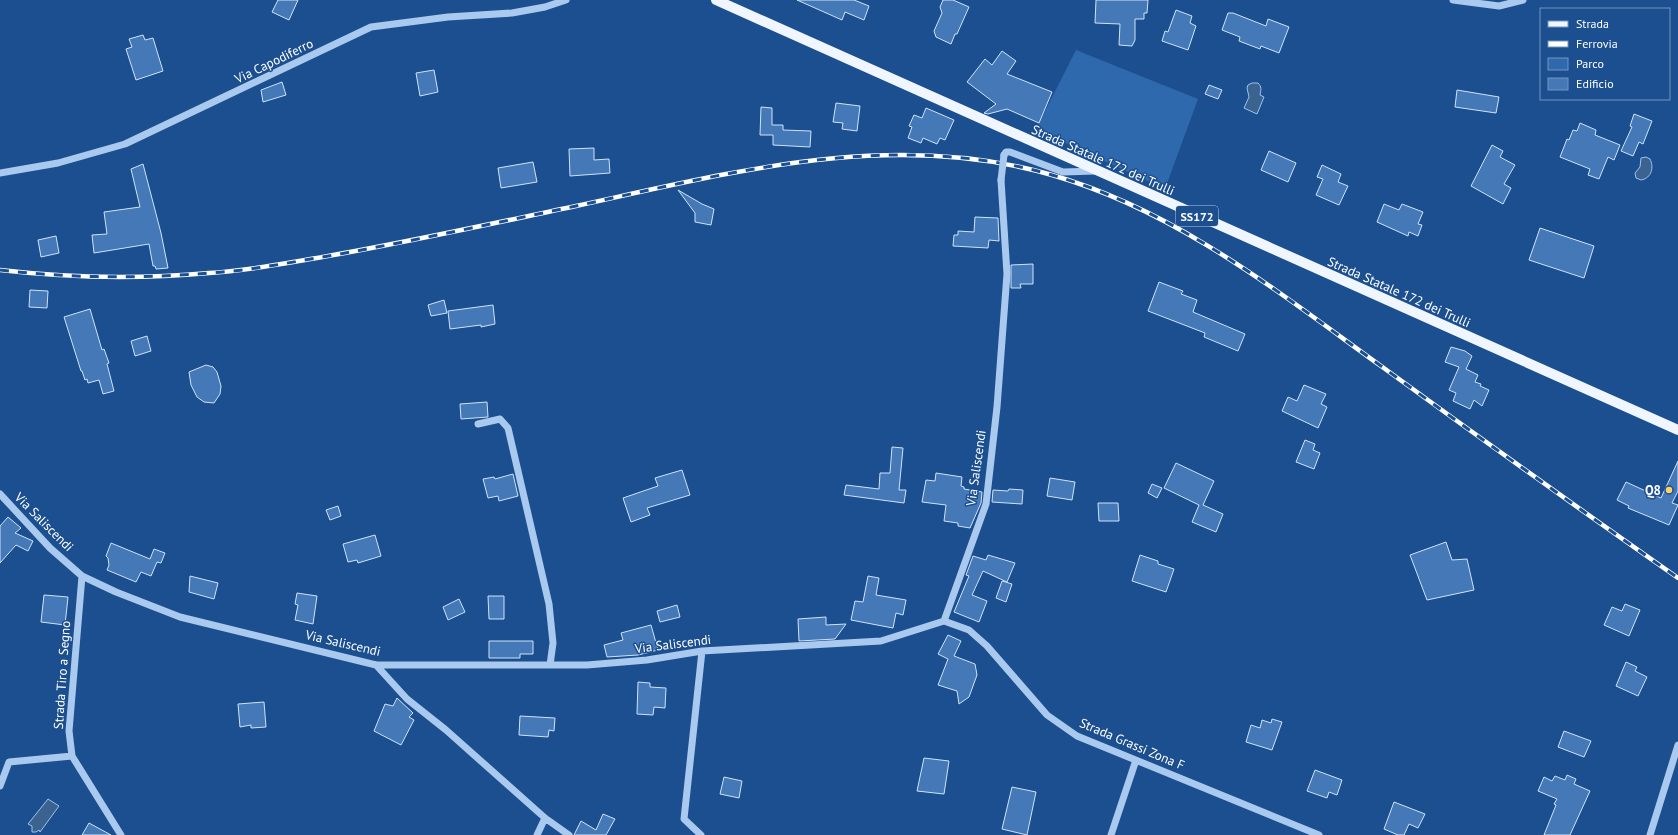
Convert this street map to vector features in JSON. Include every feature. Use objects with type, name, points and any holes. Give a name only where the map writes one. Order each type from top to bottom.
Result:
[{"type":"main road","name":"Strada Statale 172 dei Trulli","points":[[716,0],[1678,430]]},
{"type":"street","name":"Via Capodiferro","points":[[0,173],[58,162],[125,144],[371,27],[448,17],[512,13],[545,7],[566,0]]},
{"type":"street","points":[[1453,0],[1499,6],[1523,0]]},
{"type":"street","name":"Via Saliscendi","points":[[0,494],[50,548],[82,576],[116,592],[180,617],[376,664],[587,665],[639,661],[702,651],[881,641],[944,621],[986,504],[997,407],[1007,274],[1001,180],[1004,155],[1006,152],[1010,152],[1063,172],[1096,171]]},
{"type":"street","points":[[478,424],[500,420],[508,428],[549,604],[553,642],[550,665]]},
{"type":"street","name":"Strada Tiro a Segno","points":[[82,576],[69,731],[72,756],[121,835]]},
{"type":"street","name":"Strada Grassi Zona F","points":[[944,621],[969,630],[987,646],[1047,715],[1077,736],[1319,835]]},
{"type":"street","points":[[701,835],[684,819],[702,651]]},
{"type":"street","points":[[376,664],[407,699],[446,730],[545,818],[569,835]]},
{"type":"street","points":[[1650,835],[1678,745]]},
{"type":"street","points":[[0,786],[9,762],[72,756]]},
{"type":"street","points":[[1111,835],[1136,760]]},
{"type":"street","points":[[537,835],[545,818]]},
{"type":"green space","points":[[1076,50],[1198,99],[1165,189],[1037,130],[1039,123]]},
{"type":"shaded area","points":[[1252,83],[1259,84],[1261,88],[1260,95],[1264,97],[1257,114],[1244,108],[1249,97],[1247,88],[1248,85]]},
{"type":"shaded area","points":[[1646,157],[1650,159],[1652,169],[1648,177],[1641,180],[1636,178],[1635,173],[1640,167],[1641,158]]},
{"type":"shaded area","points":[[48,799],[59,806],[40,832],[39,830],[32,832],[32,826],[28,824]]},
{"type":"building","points":[[278,0],[298,0],[289,20],[272,12]]},
{"type":"building","points":[[797,0],[854,0],[869,6],[864,20],[845,12],[842,20]]},
{"type":"building","points":[[943,0],[953,0],[969,7],[951,44],[936,37],[934,31],[942,13],[940,7]]},
{"type":"building","points":[[1096,0],[1148,0],[1147,13],[1144,13],[1144,19],[1135,19],[1135,40],[1132,46],[1119,45],[1120,24],[1095,23]]},
{"type":"building","points":[[1176,10],[1192,16],[1190,23],[1196,26],[1188,50],[1162,41],[1165,31],[1168,32]]},
{"type":"building","points":[[1228,13],[1233,13],[1266,26],[1268,19],[1289,27],[1279,53],[1261,46],[1260,49],[1239,41],[1240,37],[1222,30]]},
{"type":"building","points":[[143,35],[145,40],[153,38],[163,71],[136,80],[126,49],[132,47],[129,39]]},
{"type":"building","points":[[1002,51],[1016,61],[1007,74],[1052,92],[1039,123],[1007,109],[988,114],[984,113],[996,104],[967,82],[985,59],[992,65]]},
{"type":"building","points":[[434,70],[438,92],[420,96],[416,73]]},
{"type":"building","points":[[282,82],[286,95],[263,102],[261,90]]},
{"type":"building","points":[[1209,85],[1222,90],[1218,99],[1205,94]]},
{"type":"building","points":[[1457,90],[1499,97],[1496,113],[1455,107]]},
{"type":"building","points":[[836,103],[860,106],[857,131],[842,129],[843,123],[833,122]]},
{"type":"building","points":[[761,107],[772,108],[772,125],[783,125],[783,130],[811,131],[810,147],[773,145],[773,135],[760,135]]},
{"type":"building","points":[[926,108],[954,120],[945,140],[940,138],[937,144],[923,138],[921,143],[908,138],[912,127],[909,126],[914,115],[922,118]]},
{"type":"building","points":[[1634,114],[1652,121],[1643,144],[1639,142],[1633,156],[1621,151],[1632,127],[1630,126]]},
{"type":"building","points":[[1580,123],[1596,130],[1595,135],[1620,145],[1614,160],[1608,157],[1599,179],[1588,175],[1590,169],[1560,157],[1567,139],[1569,140],[1573,130],[1577,131]]},
{"type":"building","points":[[1492,145],[1503,151],[1500,157],[1515,165],[1504,184],[1511,188],[1503,204],[1471,186]]},
{"type":"building","points":[[594,148],[594,160],[609,159],[610,173],[570,176],[569,149]]},
{"type":"building","points":[[1269,151],[1296,163],[1288,182],[1261,170]]},
{"type":"building","points":[[533,162],[537,182],[501,188],[498,168]]},
{"type":"building","points":[[143,164],[161,233],[168,268],[156,269],[155,266],[153,266],[149,244],[94,253],[92,235],[107,234],[104,212],[140,207],[131,169]]},
{"type":"building","points":[[1322,165],[1341,174],[1338,182],[1348,186],[1339,205],[1316,195],[1323,179],[1317,177]]},
{"type":"building","points":[[678,190],[714,209],[711,225],[695,222],[695,213]]},
{"type":"building","points":[[1384,204],[1399,210],[1402,204],[1423,212],[1418,224],[1422,225],[1418,236],[1409,232],[1408,236],[1377,222]]},
{"type":"building","points":[[975,217],[998,218],[999,241],[989,240],[988,248],[953,246],[954,235],[958,235],[958,231],[974,232]]},
{"type":"building","points":[[1540,228],[1594,246],[1584,278],[1529,260]]},
{"type":"building","points":[[56,236],[59,253],[41,257],[38,240]]},
{"type":"building","points":[[1033,264],[1033,284],[1020,284],[1021,288],[1011,288],[1011,265]]},
{"type":"building","points":[[1159,282],[1183,291],[1181,294],[1197,300],[1193,312],[1245,334],[1238,351],[1204,337],[1205,333],[1148,311]]},
{"type":"building","points":[[30,290],[48,291],[47,308],[29,307]]},
{"type":"building","points":[[444,300],[447,313],[431,316],[428,305]]},
{"type":"building","points":[[493,305],[495,324],[481,327],[481,325],[450,329],[448,311]]},
{"type":"building","points":[[90,309],[102,350],[104,349],[109,363],[107,364],[114,391],[103,394],[99,380],[88,383],[87,379],[85,380],[64,317]]},
{"type":"building","points":[[147,336],[151,351],[135,356],[131,341]]},
{"type":"building","points":[[1451,347],[1465,351],[1472,356],[1466,369],[1478,375],[1475,382],[1481,384],[1480,386],[1489,390],[1482,406],[1474,400],[1470,409],[1453,401],[1456,393],[1449,390],[1459,367],[1445,362]]},
{"type":"building","points":[[206,365],[213,367],[217,372],[221,386],[220,394],[214,403],[204,402],[197,397],[191,385],[189,372]]},
{"type":"building","points":[[1304,385],[1326,394],[1321,404],[1327,407],[1318,428],[1282,411],[1288,397],[1297,401]]},
{"type":"building","points":[[487,402],[488,417],[461,419],[460,404]]},
{"type":"building","points":[[1305,440],[1315,444],[1313,450],[1320,453],[1314,469],[1296,462]]},
{"type":"building","points":[[892,447],[903,448],[899,490],[906,490],[904,503],[844,495],[846,485],[879,489],[880,473],[890,473]]},
{"type":"building","points":[[1678,461],[1678,491],[1672,503],[1678,505],[1669,525],[1628,508],[1629,506],[1617,500],[1626,482],[1661,498]]},
{"type":"building","points":[[1176,463],[1214,481],[1203,505],[1223,514],[1216,532],[1192,522],[1199,505],[1164,488]]},
{"type":"building","points":[[682,470],[690,495],[647,508],[650,515],[631,522],[623,498],[658,486],[655,478]]},
{"type":"building","points":[[936,473],[962,477],[961,486],[964,487],[964,489],[982,492],[981,503],[970,528],[958,526],[958,523],[944,521],[946,505],[922,502],[926,480],[935,481]]},
{"type":"building","points":[[513,474],[518,496],[499,501],[498,496],[488,498],[483,479],[494,477],[495,479]]},
{"type":"building","points":[[1050,478],[1075,482],[1072,500],[1047,496]]},
{"type":"building","points":[[1152,484],[1162,488],[1157,498],[1148,493]]},
{"type":"building","points":[[1009,489],[1023,490],[1022,504],[992,502],[993,490],[1008,491]]},
{"type":"building","points":[[1098,503],[1118,503],[1119,521],[1099,521]]},
{"type":"building","points":[[338,506],[341,516],[330,520],[326,510]]},
{"type":"building","points":[[8,517],[21,528],[15,533],[33,541],[28,551],[16,545],[0,563],[0,526]]},
{"type":"building","points":[[375,535],[381,556],[358,563],[357,560],[348,562],[343,544]]},
{"type":"building","points":[[1446,542],[1452,560],[1467,559],[1474,590],[1427,600],[1410,555]]},
{"type":"building","points":[[111,543],[150,559],[154,549],[165,553],[161,563],[157,562],[151,576],[141,572],[136,582],[107,570],[109,565],[108,558],[106,556]]},
{"type":"building","points":[[988,555],[1015,563],[1007,582],[983,571],[972,595],[987,601],[979,622],[954,612],[969,576],[966,575],[973,556],[986,560]]},
{"type":"building","points":[[1140,555],[1158,561],[1158,564],[1174,569],[1166,592],[1132,581]]},
{"type":"building","points":[[190,576],[218,583],[214,599],[189,592]]},
{"type":"building","points":[[868,576],[879,578],[876,595],[906,600],[903,615],[896,613],[893,628],[851,620],[855,601],[863,602]]},
{"type":"building","points":[[1002,581],[1012,584],[1006,602],[996,598]]},
{"type":"building","points":[[297,593],[317,596],[313,624],[295,620],[298,605],[295,604]]},
{"type":"building","points":[[44,595],[68,597],[65,625],[41,622]]},
{"type":"building","points":[[488,596],[504,596],[504,619],[489,619]]},
{"type":"building","points":[[459,599],[465,612],[448,620],[443,607]]},
{"type":"building","points":[[1625,604],[1640,610],[1629,636],[1604,625],[1612,607],[1622,611]]},
{"type":"building","points":[[677,605],[680,617],[660,622],[657,611]]},
{"type":"building","points":[[826,617],[826,625],[846,624],[835,639],[799,641],[798,619]]},
{"type":"building","points":[[651,625],[658,650],[638,655],[607,657],[604,645],[623,640],[621,633]]},
{"type":"building","points":[[948,635],[961,641],[954,656],[975,664],[977,675],[969,697],[959,704],[957,691],[938,685],[948,659],[938,654]]},
{"type":"building","points":[[489,641],[533,641],[533,654],[520,654],[520,658],[489,658]]},
{"type":"building","points":[[1626,662],[1637,667],[1635,671],[1647,677],[1638,696],[1616,686]]},
{"type":"building","points":[[638,682],[650,683],[650,687],[666,688],[665,708],[654,707],[653,715],[637,714]]},
{"type":"building","points":[[397,698],[413,713],[409,717],[414,720],[401,745],[374,731],[385,704],[393,706]]},
{"type":"building","points":[[264,702],[266,727],[251,728],[251,725],[240,727],[238,704]]},
{"type":"building","points":[[520,716],[555,718],[554,731],[549,730],[548,737],[519,735]]},
{"type":"building","points":[[1272,719],[1282,722],[1272,750],[1246,742],[1251,725],[1260,728],[1262,720],[1271,723]]},
{"type":"building","points":[[1564,731],[1591,741],[1584,757],[1558,747]]},
{"type":"building","points":[[924,758],[949,761],[944,794],[917,791]]},
{"type":"building","points":[[1315,770],[1342,780],[1337,795],[1329,792],[1327,798],[1307,791]]},
{"type":"building","points":[[1567,775],[1576,779],[1574,784],[1590,791],[1570,835],[1544,835],[1557,799],[1538,791],[1544,777],[1552,781],[1555,776],[1565,780]]},
{"type":"building","points":[[724,777],[742,781],[739,798],[720,794]]},
{"type":"building","points":[[1012,787],[1036,792],[1027,835],[1002,829]]},
{"type":"building","points":[[1394,802],[1425,814],[1418,828],[1409,824],[1404,835],[1398,835],[1384,829]]},
{"type":"building","points":[[603,814],[615,819],[606,835],[574,835],[581,821],[596,830]]},
{"type":"building","points":[[89,823],[111,835],[82,835]]},
{"type":"railway","points":[[0,270],[52,275],[104,277],[183,275],[236,271],[382,246],[694,180],[813,160],[873,156],[933,156],[992,162],[1052,175],[1098,191],[1142,210],[1225,256],[1304,310],[1678,578]]},
{"type":"place","name":"Q8","points":[[1669,490]]}]
